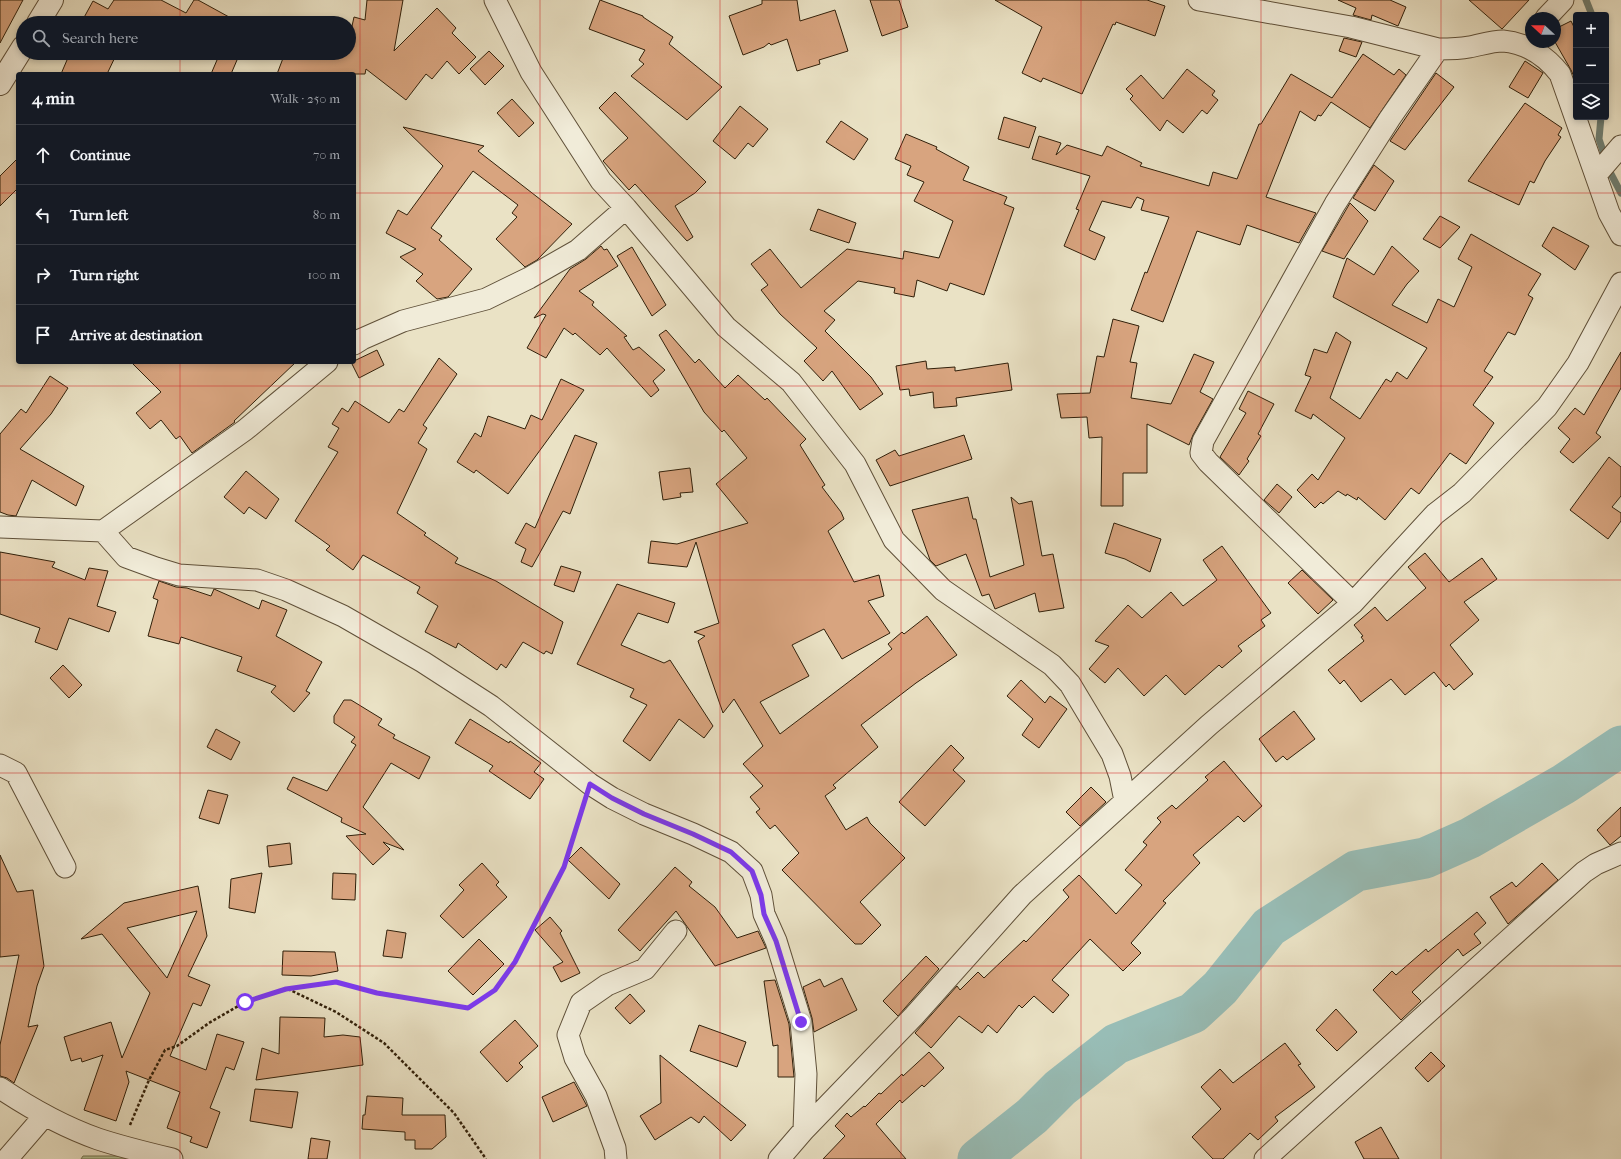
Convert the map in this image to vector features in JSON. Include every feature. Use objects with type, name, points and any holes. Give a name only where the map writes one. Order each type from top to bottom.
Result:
[{"type":"street","points":[[42,16],[52,0]]},
{"type":"street","points":[[495,0],[531,72],[601,181],[626,208],[726,327],[791,382],[855,464],[894,540],[944,590],[1052,665],[1070,684],[1112,754],[1120,776],[1125,801]]},
{"type":"street","points":[[1199,0],[1351,27],[1438,49],[1453,50],[1502,41],[1525,39]]},
{"type":"street","points":[[1552,12],[1563,0]]},
{"type":"street","points":[[1533,48],[1536,52],[1551,62],[1560,74],[1609,213],[1621,235]]},
{"type":"street","points":[[1353,604],[1208,462],[1201,453],[1203,441],[1335,204],[1390,118],[1438,49]]},
{"type":"street","points":[[0,84],[16,58]]},
{"type":"street","points":[[1596,175],[1621,146]]},
{"type":"street","points":[[356,342],[362,338],[403,320],[486,298],[529,278],[578,250],[626,208]]},
{"type":"street","points":[[779,1159],[804,1130],[914,1016],[1022,895],[1209,725],[1353,604],[1435,514],[1462,493],[1547,407],[1578,363],[1621,283]]},
{"type":"street","points":[[0,527],[102,532],[245,430],[326,364]]},
{"type":"street","points":[[102,532],[126,557],[156,568],[179,575],[257,580],[286,590],[342,616],[423,662],[491,706],[590,784],[612,798],[644,814],[693,834],[731,852],[752,871],[761,895],[764,914],[776,941],[801,1022],[806,1074],[804,1130]]},
{"type":"street","points":[[0,765],[16,773],[65,867]]},
{"type":"street","points":[[1265,1159],[1584,872],[1596,864],[1621,853]]},
{"type":"street","points":[[616,1159],[615,1148],[596,1096],[575,1058],[568,1035],[581,1003],[607,984],[645,969],[676,931]]},
{"type":"street","points":[[0,1088],[21,1102],[45,1115],[98,1139],[172,1159]]},
{"type":"street","points":[[7,1159],[45,1115]]},
{"type":"path","points":[[121,1146],[149,1080],[166,1050],[177,1046],[208,1023],[245,1002],[286,989],[336,982],[377,993],[468,1008],[495,990],[515,962],[564,867],[590,784]]},
{"type":"path","points":[[286,989],[336,1012],[384,1043],[454,1113],[486,1159]]},
{"type":"green space","points":[[83,1156],[151,1156],[158,1159],[81,1159]]},
{"type":"building","points":[[0,0],[23,0],[0,43]]},
{"type":"building","points":[[114,0],[161,0],[186,13],[194,0],[198,0],[227,16],[85,16],[93,1],[108,9]]},
{"type":"building","points":[[367,0],[403,0],[394,51],[437,8],[456,28],[452,33],[476,57],[459,74],[447,61],[432,79],[426,74],[406,100],[366,69],[365,74],[356,74],[356,72],[278,72],[282,60],[356,60],[356,18],[365,20]]},
{"type":"building","points":[[600,0],[643,16],[673,37],[669,44],[722,87],[687,120],[631,76],[644,64],[639,60],[645,50],[589,29]]},
{"type":"building","points":[[762,0],[797,0],[800,21],[835,10],[848,51],[819,60],[820,64],[797,71],[787,39],[771,45],[769,43],[764,47],[743,55],[729,16],[762,4]]},
{"type":"building","points":[[870,0],[899,0],[908,27],[882,36]]},
{"type":"building","points":[[995,0],[1147,0],[1165,6],[1155,36],[1116,22],[1115,25],[1113,24],[1082,94],[1043,78],[1041,82],[1022,73],[1042,27]]},
{"type":"building","points":[[1338,0],[1390,0],[1406,7],[1398,26],[1372,15],[1371,20],[1353,15],[1356,8]]},
{"type":"building","points":[[1469,0],[1529,0],[1502,29]]},
{"type":"building","points":[[1571,21],[1573,25],[1573,74],[1558,48],[1561,48],[1561,26]]},
{"type":"building","points":[[1344,38],[1362,42],[1356,57],[1339,51]]},
{"type":"building","points":[[489,51],[504,66],[485,85],[470,69]]},
{"type":"building","points":[[1363,54],[1394,75],[1399,69],[1406,75],[1370,128],[1331,102],[1321,116],[1318,115],[1315,121],[1300,111],[1266,197],[1316,213],[1299,243],[1247,225],[1240,245],[1197,231],[1163,322],[1131,310],[1145,272],[1147,273],[1169,217],[1141,210],[1144,200],[1137,197],[1131,208],[1102,201],[1089,230],[1105,237],[1095,260],[1064,246],[1079,210],[1076,209],[1090,176],[1032,159],[1039,136],[1061,143],[1056,155],[1067,145],[1102,156],[1107,146],[1142,163],[1140,166],[1209,186],[1213,172],[1237,179],[1259,124],[1261,124],[1291,74],[1332,98]]},
{"type":"building","points":[[67,60],[114,60],[108,72],[62,72]]},
{"type":"building","points":[[217,60],[237,60],[232,72],[212,72]]},
{"type":"building","points":[[1525,61],[1543,73],[1528,98],[1509,87]]},
{"type":"building","points":[[1187,69],[1215,91],[1212,95],[1218,100],[1207,114],[1202,110],[1183,133],[1167,120],[1160,131],[1130,99],[1133,96],[1126,89],[1141,75],[1163,99]]},
{"type":"building","points":[[1436,73],[1454,87],[1405,150],[1390,141]]},
{"type":"building","points":[[615,92],[706,182],[695,193],[675,206],[693,237],[687,241],[635,184],[629,190],[603,161],[628,138],[599,108]]},
{"type":"building","points":[[512,99],[534,123],[519,137],[497,113]]},
{"type":"building","points":[[1525,103],[1562,128],[1558,135],[1561,137],[1545,161],[1534,183],[1530,181],[1519,205],[1468,181]]},
{"type":"building","points":[[740,106],[768,129],[753,147],[748,143],[735,159],[713,141]]},
{"type":"building","points":[[1004,117],[1036,127],[1029,148],[998,139]]},
{"type":"building","points":[[841,121],[868,139],[854,160],[826,142]]},
{"type":"building","points":[[403,127],[484,146],[478,151],[572,224],[537,260],[525,267],[496,239],[517,217],[512,213],[518,205],[473,171],[431,228],[442,236],[439,240],[472,269],[448,297],[437,299],[416,281],[423,274],[400,257],[416,249],[386,233],[398,210],[407,215],[443,166]]},
{"type":"building","points":[[906,134],[937,147],[936,149],[969,167],[963,180],[1007,197],[1004,204],[1014,208],[984,295],[950,283],[947,291],[917,280],[914,297],[894,293],[895,288],[858,281],[824,311],[835,320],[825,331],[871,377],[883,394],[860,410],[832,371],[823,381],[804,361],[817,348],[780,314],[761,290],[768,285],[751,264],[770,249],[801,288],[847,249],[903,259],[904,251],[939,258],[953,221],[914,201],[924,182],[907,175],[911,166],[895,159]]},
{"type":"building","points":[[16,160],[16,190],[0,206],[0,176]]},
{"type":"building","points":[[1374,165],[1394,181],[1375,211],[1353,198]]},
{"type":"building","points":[[1350,203],[1368,221],[1344,259],[1322,251]]},
{"type":"building","points":[[818,209],[856,223],[849,243],[810,230]]},
{"type":"building","points":[[1440,216],[1460,227],[1440,248],[1423,239]]},
{"type":"building","points":[[1553,227],[1589,246],[1575,270],[1542,246]]},
{"type":"building","points":[[1471,234],[1541,274],[1528,295],[1533,298],[1515,335],[1508,332],[1484,371],[1493,377],[1473,405],[1494,423],[1466,464],[1450,453],[1419,494],[1411,488],[1385,520],[1358,497],[1357,500],[1338,491],[1323,504],[1321,502],[1315,508],[1297,490],[1312,474],[1318,480],[1345,438],[1313,414],[1311,419],[1295,411],[1311,377],[1305,375],[1314,349],[1327,353],[1336,332],[1351,342],[1330,398],[1360,419],[1386,379],[1391,382],[1397,372],[1407,379],[1427,348],[1333,297],[1347,258],[1374,275],[1392,246],[1419,271],[1407,284],[1392,305],[1427,323],[1438,299],[1454,307],[1472,267],[1458,259]]},
{"type":"building","points":[[601,246],[604,250],[607,249],[618,266],[579,291],[594,302],[592,305],[627,336],[624,337],[633,350],[639,347],[665,370],[653,381],[659,390],[651,397],[607,348],[600,355],[575,333],[573,335],[564,328],[546,358],[527,348],[546,315],[543,314],[534,318],[570,269],[586,259]]},
{"type":"building","points":[[632,247],[666,305],[652,316],[617,256]]},
{"type":"building","points":[[1113,319],[1139,326],[1130,362],[1137,363],[1131,398],[1171,404],[1194,354],[1214,362],[1200,392],[1213,399],[1189,445],[1147,424],[1147,473],[1123,473],[1123,506],[1101,506],[1102,437],[1089,438],[1087,417],[1061,418],[1057,394],[1090,393],[1097,356],[1104,357]]},
{"type":"building","points":[[666,330],[695,363],[699,359],[725,388],[738,375],[765,400],[767,398],[806,439],[800,445],[825,485],[822,487],[841,512],[844,519],[828,531],[854,582],[879,575],[884,596],[868,601],[890,633],[842,659],[824,629],[792,645],[809,676],[760,702],[780,734],[892,649],[888,644],[902,632],[904,634],[927,616],[957,655],[916,683],[861,725],[878,747],[833,785],[836,788],[825,796],[846,830],[867,817],[870,823],[905,858],[860,902],[881,925],[862,944],[855,944],[782,870],[799,853],[775,825],[770,829],[756,812],[760,809],[750,797],[763,786],[743,764],[763,746],[734,699],[723,713],[698,641],[705,636],[694,632],[719,623],[696,542],[687,567],[648,563],[651,541],[677,544],[748,523],[716,484],[747,458],[724,430],[722,432],[704,412],[659,335]]},
{"type":"building","points":[[377,350],[384,365],[359,378],[352,364],[356,364],[356,360]]},
{"type":"building","points":[[1621,352],[1621,388],[1596,433],[1601,437],[1573,463],[1560,452],[1570,439],[1558,428],[1575,408],[1584,415]]},
{"type":"building","points":[[439,358],[457,374],[423,425],[427,428],[418,443],[427,449],[397,513],[426,533],[424,535],[458,558],[455,563],[496,581],[563,622],[552,654],[546,651],[544,654],[523,642],[506,668],[501,664],[497,670],[458,643],[456,648],[425,632],[438,606],[417,593],[420,587],[363,555],[353,570],[326,550],[330,546],[295,521],[338,452],[328,447],[339,428],[332,424],[342,408],[348,412],[355,401],[389,423],[399,409],[404,412]]},
{"type":"building","points":[[926,361],[927,369],[955,367],[955,371],[1008,363],[1012,390],[956,398],[957,406],[934,408],[933,392],[910,396],[909,389],[900,390],[896,366]]},
{"type":"building","points":[[133,364],[294,364],[234,421],[235,422],[192,453],[180,436],[176,439],[161,420],[150,429],[136,413],[161,392]]},
{"type":"building","points":[[50,376],[68,388],[51,414],[20,449],[84,486],[76,506],[32,480],[16,516],[8,515],[0,512],[0,434],[21,409],[26,413]]},
{"type":"building","points":[[561,379],[584,390],[508,494],[476,470],[474,473],[457,462],[475,433],[481,437],[488,416],[525,429],[531,415],[542,420]]},
{"type":"building","points":[[1248,391],[1274,404],[1258,434],[1261,436],[1247,459],[1249,461],[1239,475],[1220,457],[1246,413],[1239,409]]},
{"type":"building","points":[[575,435],[597,443],[570,514],[563,511],[532,567],[521,562],[526,549],[515,543],[526,523],[535,528]]},
{"type":"building","points":[[964,435],[972,459],[890,486],[876,460],[895,450],[899,456]]},
{"type":"building","points":[[1609,457],[1621,467],[1621,496],[1612,507],[1621,513],[1621,521],[1608,539],[1570,510]]},
{"type":"building","points":[[690,468],[693,492],[680,493],[681,497],[663,500],[659,472]]},
{"type":"building","points":[[246,471],[279,499],[266,519],[249,507],[244,514],[224,497]]},
{"type":"building","points":[[1277,484],[1292,497],[1279,513],[1264,500]]},
{"type":"building","points":[[968,497],[973,519],[976,519],[990,577],[1024,565],[1011,497],[1019,504],[1032,501],[1042,556],[1053,554],[1064,608],[1039,612],[1035,593],[995,609],[989,594],[982,596],[966,554],[936,566],[930,560],[912,510]]},
{"type":"building","points":[[1114,523],[1161,539],[1150,572],[1125,559],[1105,553]]},
{"type":"building","points":[[1222,546],[1271,613],[1261,620],[1265,626],[1238,646],[1242,651],[1222,668],[1219,665],[1185,695],[1166,675],[1144,696],[1118,668],[1105,683],[1089,669],[1109,646],[1095,641],[1128,605],[1142,618],[1171,592],[1183,606],[1217,580],[1203,560]]},
{"type":"building","points":[[0,552],[55,562],[52,567],[85,580],[89,568],[108,571],[97,606],[116,612],[109,632],[69,618],[57,650],[35,642],[40,628],[0,614]]},
{"type":"building","points":[[1425,553],[1449,582],[1482,558],[1497,579],[1464,602],[1479,620],[1450,645],[1473,674],[1454,690],[1449,684],[1446,687],[1434,672],[1405,695],[1391,679],[1361,702],[1344,680],[1340,684],[1328,670],[1364,641],[1361,637],[1363,636],[1354,625],[1375,607],[1387,621],[1426,588],[1408,567]]},
{"type":"building","points":[[561,566],[581,572],[574,592],[554,585]]},
{"type":"building","points":[[1302,570],[1333,600],[1318,614],[1288,583]]},
{"type":"building","points":[[159,581],[211,596],[214,589],[259,609],[262,600],[287,610],[276,636],[322,662],[306,691],[310,693],[294,712],[271,692],[276,686],[237,671],[242,657],[181,637],[179,644],[148,636],[158,600],[153,598]]},
{"type":"building","points":[[617,584],[675,603],[668,623],[638,613],[621,645],[664,663],[670,660],[713,726],[704,738],[679,719],[650,761],[623,741],[647,705],[630,697],[634,689],[577,664]]},
{"type":"building","points":[[63,665],[82,685],[69,698],[50,678]]},
{"type":"building","points":[[1021,680],[1045,703],[1050,696],[1067,709],[1039,748],[1022,735],[1033,719],[1007,696]]},
{"type":"building","points":[[344,700],[351,700],[382,719],[378,725],[395,735],[393,738],[430,757],[419,779],[391,763],[363,807],[404,850],[383,842],[390,849],[373,865],[346,836],[366,834],[341,822],[342,818],[287,789],[293,777],[327,791],[356,745],[351,742],[355,737],[334,723],[334,716]]},
{"type":"building","points":[[1294,711],[1315,739],[1287,760],[1283,756],[1276,762],[1259,739]]},
{"type":"building","points":[[470,719],[509,743],[510,741],[541,763],[534,772],[544,779],[530,799],[489,771],[493,766],[455,743]]},
{"type":"building","points":[[216,729],[240,742],[231,760],[207,747]]},
{"type":"building","points":[[951,745],[964,758],[953,770],[965,781],[925,826],[899,802]]},
{"type":"building","points":[[1224,761],[1262,806],[1244,822],[1238,816],[1193,855],[1200,863],[1163,901],[1166,903],[1131,943],[1141,953],[1123,971],[1090,939],[1052,980],[1069,995],[1053,1013],[1034,996],[1022,1008],[1019,1005],[997,1033],[988,1025],[982,1033],[959,1016],[931,1048],[915,1033],[957,986],[960,990],[978,972],[984,978],[1024,940],[1026,942],[1069,897],[1063,890],[1079,875],[1116,914],[1142,885],[1125,870],[1147,845],[1143,842],[1161,822],[1157,818],[1172,805],[1176,809],[1208,780],[1205,777]]},
{"type":"building","points":[[1091,787],[1106,802],[1080,826],[1066,812]]},
{"type":"building","points":[[208,790],[228,795],[219,824],[199,818]]},
{"type":"building","points":[[1621,807],[1621,836],[1610,845],[1597,830]]},
{"type":"building","points":[[290,843],[292,864],[269,867],[267,846]]},
{"type":"building","points":[[581,847],[620,884],[609,899],[568,860]]},
{"type":"building","points":[[0,855],[17,892],[33,890],[44,966],[37,986],[28,1027],[38,1025],[14,1083],[7,1078],[0,1076],[0,1045],[19,955],[0,957]]},
{"type":"building","points":[[482,863],[499,882],[496,885],[507,897],[463,938],[440,916],[464,890],[459,885]]},
{"type":"building","points":[[1542,863],[1558,880],[1508,924],[1490,897],[1512,882],[1516,887]]},
{"type":"building","points":[[675,867],[692,882],[689,886],[715,907],[737,938],[758,931],[766,948],[715,966],[676,911],[640,951],[618,930]]},
{"type":"building","points":[[262,873],[255,913],[229,908],[231,879]]},
{"type":"building","points":[[333,873],[356,874],[355,900],[332,899]]},
{"type":"building","points":[[198,886],[207,936],[188,976],[210,985],[201,1006],[193,1003],[170,1056],[206,1070],[217,1034],[244,1042],[234,1070],[226,1067],[210,1108],[220,1112],[207,1148],[190,1142],[192,1137],[167,1128],[180,1092],[126,1071],[129,1082],[116,1121],[84,1110],[103,1055],[82,1062],[81,1058],[71,1061],[64,1037],[111,1022],[122,1058],[150,993],[102,934],[81,939],[124,903]],"holes":[[[197,911],[167,978],[127,928]]]},
{"type":"building","points":[[1477,912],[1486,923],[1474,934],[1481,943],[1463,956],[1458,949],[1412,992],[1421,1001],[1401,1020],[1373,990],[1392,971],[1396,975],[1426,949],[1428,952]]},
{"type":"building","points":[[550,917],[562,931],[560,933],[580,973],[561,982],[553,967],[563,962],[535,930]]},
{"type":"building","points":[[387,930],[406,933],[402,958],[383,956]]},
{"type":"building","points":[[479,939],[504,964],[473,995],[448,971]]},
{"type":"building","points":[[283,951],[335,952],[338,971],[311,976],[282,975]]},
{"type":"building","points":[[926,956],[939,969],[898,1016],[883,1001]]},
{"type":"building","points":[[842,978],[857,1010],[814,1032],[812,1018],[803,987],[820,979],[824,987]]},
{"type":"building","points":[[775,980],[789,1024],[794,1077],[778,1077],[778,1045],[773,1046],[764,981]]},
{"type":"building","points":[[630,994],[645,1011],[630,1024],[615,1008]]},
{"type":"building","points":[[1336,1009],[1357,1032],[1337,1051],[1316,1030]]},
{"type":"building","points":[[280,1017],[325,1018],[324,1037],[343,1035],[360,1037],[363,1065],[256,1080],[262,1048],[279,1054]]},
{"type":"building","points":[[515,1020],[538,1046],[519,1063],[523,1067],[507,1082],[480,1052]]},
{"type":"building","points":[[699,1025],[746,1042],[737,1067],[690,1051]]},
{"type":"building","points":[[1285,1043],[1301,1064],[1298,1065],[1315,1087],[1275,1117],[1278,1121],[1258,1140],[1250,1133],[1223,1159],[1213,1159],[1192,1137],[1221,1109],[1201,1087],[1220,1069],[1233,1083]]},
{"type":"building","points":[[929,1052],[944,1068],[924,1087],[922,1085],[902,1103],[900,1100],[876,1124],[906,1159],[823,1159],[845,1136],[835,1126],[847,1113],[851,1117],[864,1106],[865,1107],[879,1093],[881,1094],[902,1074],[903,1076]]},
{"type":"building","points":[[1431,1052],[1445,1066],[1428,1082],[1415,1068]]},
{"type":"building","points":[[660,1055],[746,1125],[731,1141],[704,1116],[699,1123],[691,1117],[655,1140],[640,1116],[661,1103]]},
{"type":"building","points":[[574,1082],[587,1106],[553,1122],[542,1097]]},
{"type":"building","points":[[255,1089],[298,1092],[292,1128],[250,1121]]},
{"type":"building","points":[[367,1096],[403,1098],[402,1115],[445,1115],[446,1137],[432,1149],[415,1149],[415,1140],[405,1140],[405,1132],[362,1129]]},
{"type":"building","points":[[1381,1127],[1399,1159],[1364,1159],[1355,1142]]},
{"type":"building","points":[[311,1138],[330,1141],[327,1159],[308,1159]]},
{"type":"waterway","points":[[1586,0],[1591,12]]},
{"type":"waterway","points":[[1601,120],[1599,139],[1605,157]]},
{"type":"waterway","points":[[1611,174],[1621,193]]},
{"type":"waterway","points":[[978,1159],[1032,1116],[1060,1088],[1116,1044],[1193,1013],[1220,988],[1269,927],[1356,871],[1425,858],[1470,838],[1564,784],[1621,746]]},
{"type":"route","points":[[245,1002],[286,989],[336,982],[377,993],[468,1008],[495,990],[515,962],[564,867],[590,784],[612,798],[644,814],[693,834],[731,852],[752,871],[761,895],[764,914],[776,941],[801,1022]]}]
